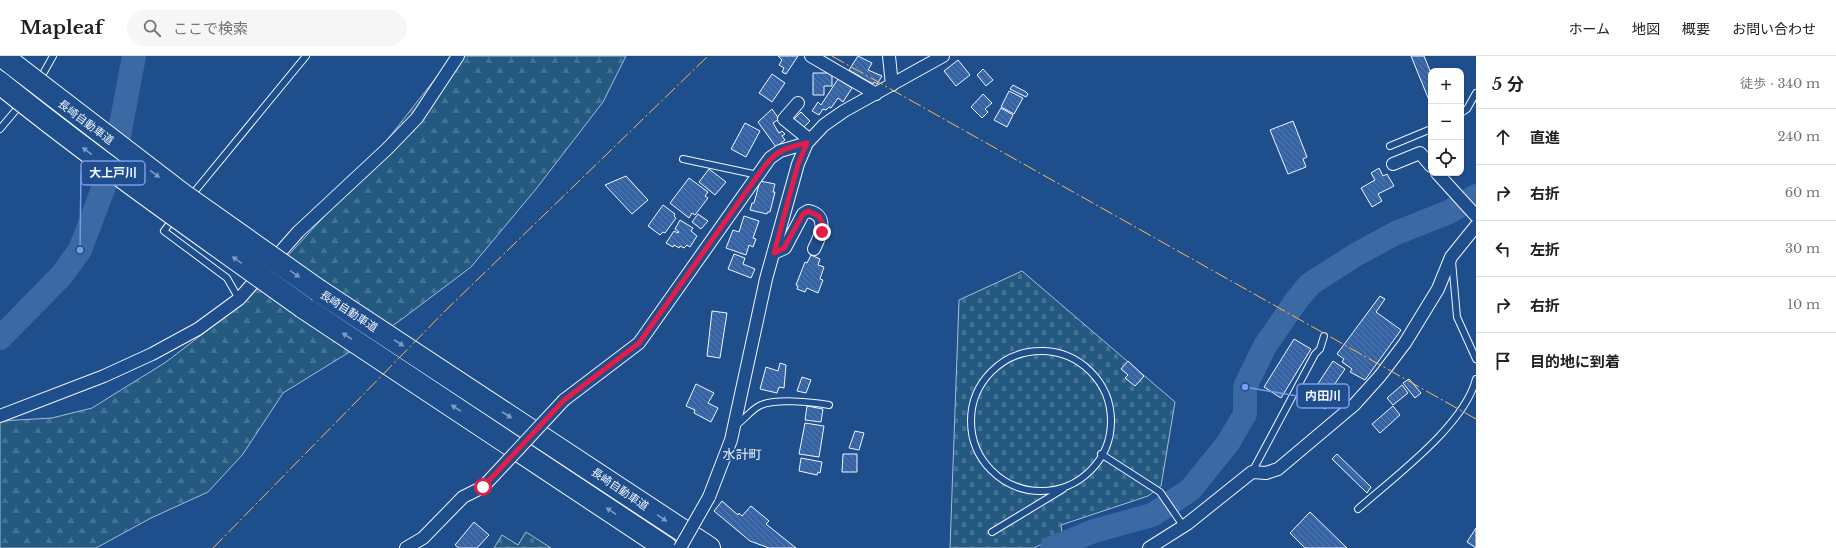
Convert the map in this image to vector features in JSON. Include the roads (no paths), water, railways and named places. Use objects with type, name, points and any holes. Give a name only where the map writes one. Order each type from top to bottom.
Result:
[{"type":"highway","name":"長崎自動車道","points":[[2,56],[183,195],[319,291],[709,548]]},
{"type":"highway","name":"長崎自動車道","points":[[0,83],[50,123],[164,208],[303,307],[666,548]]},
{"type":"street","points":[[811,56],[876,94]]},
{"type":"street","points":[[890,56],[892,86]]},
{"type":"street","points":[[680,548],[709,497],[731,440],[774,253],[798,164],[809,142],[824,126],[844,112],[943,56]]},
{"type":"street","points":[[0,416],[104,376],[152,354],[198,329],[239,299],[298,232],[387,149],[416,118],[455,57]]},
{"type":"street","points":[[798,103],[784,119],[809,142]]},
{"type":"street","points":[[406,548],[423,538],[463,497],[483,487],[564,400],[639,343],[770,158],[780,151],[809,142]]},
{"type":"street","points":[[1393,164],[1420,153],[1428,162]]},
{"type":"street","points":[[1442,176],[1474,215]]},
{"type":"street","points":[[774,253],[784,248],[803,214],[808,211],[819,216],[822,222],[822,232],[814,249]]},
{"type":"street","points":[[1149,548],[1182,522],[1252,472],[1266,472],[1278,468],[1359,400],[1380,376],[1405,343],[1438,289],[1451,257],[1476,226]]},
{"type":"lane","points":[[34,86],[44,74],[53,56]]},
{"type":"lane","points":[[185,204],[306,56]]},
{"type":"lane","points":[[0,129],[30,93]]},
{"type":"lane","points":[[1464,111],[1467,109],[1476,93]]},
{"type":"lane","points":[[1390,146],[1428,130]]},
{"type":"lane","points":[[683,159],[758,175]]},
{"type":"lane","points":[[181,209],[164,231],[227,278],[239,299]]},
{"type":"lane","points":[[1451,257],[1456,317],[1476,359]]},
{"type":"lane","points":[[1252,472],[1320,349],[1324,336]]},
{"type":"lane","points":[[1044,348],[1053,349],[1092,371],[1100,381],[1112,422],[1113,433],[1102,454],[1090,473],[1080,482],[1040,493],[1027,492],[988,470],[980,461],[968,420],[969,408],[991,369],[1000,360],[1044,348]]},
{"type":"lane","points":[[1358,509],[1442,434],[1473,392],[1476,379]]},
{"type":"lane","points":[[734,427],[752,410],[761,405],[796,401],[815,402],[829,405]]},
{"type":"lane","points":[[1102,454],[1160,492],[1182,522]]},
{"type":"lane","points":[[992,532],[1069,485]]},
{"type":"waterway","points":[[0,338],[61,276],[80,250],[115,157],[134,56]]},
{"type":"waterway","points":[[1052,548],[1094,531],[1152,515],[1190,490],[1228,443],[1245,414],[1245,387],[1265,346],[1296,301],[1310,284],[1357,254],[1396,233],[1449,212],[1476,196]]},
{"type":"place","name":"大上戸川","points":[[80,250]]},
{"type":"place","name":"内田川","points":[[1245,387]]},
{"type":"district","name":"水計町","points":[[742,454]]}]
